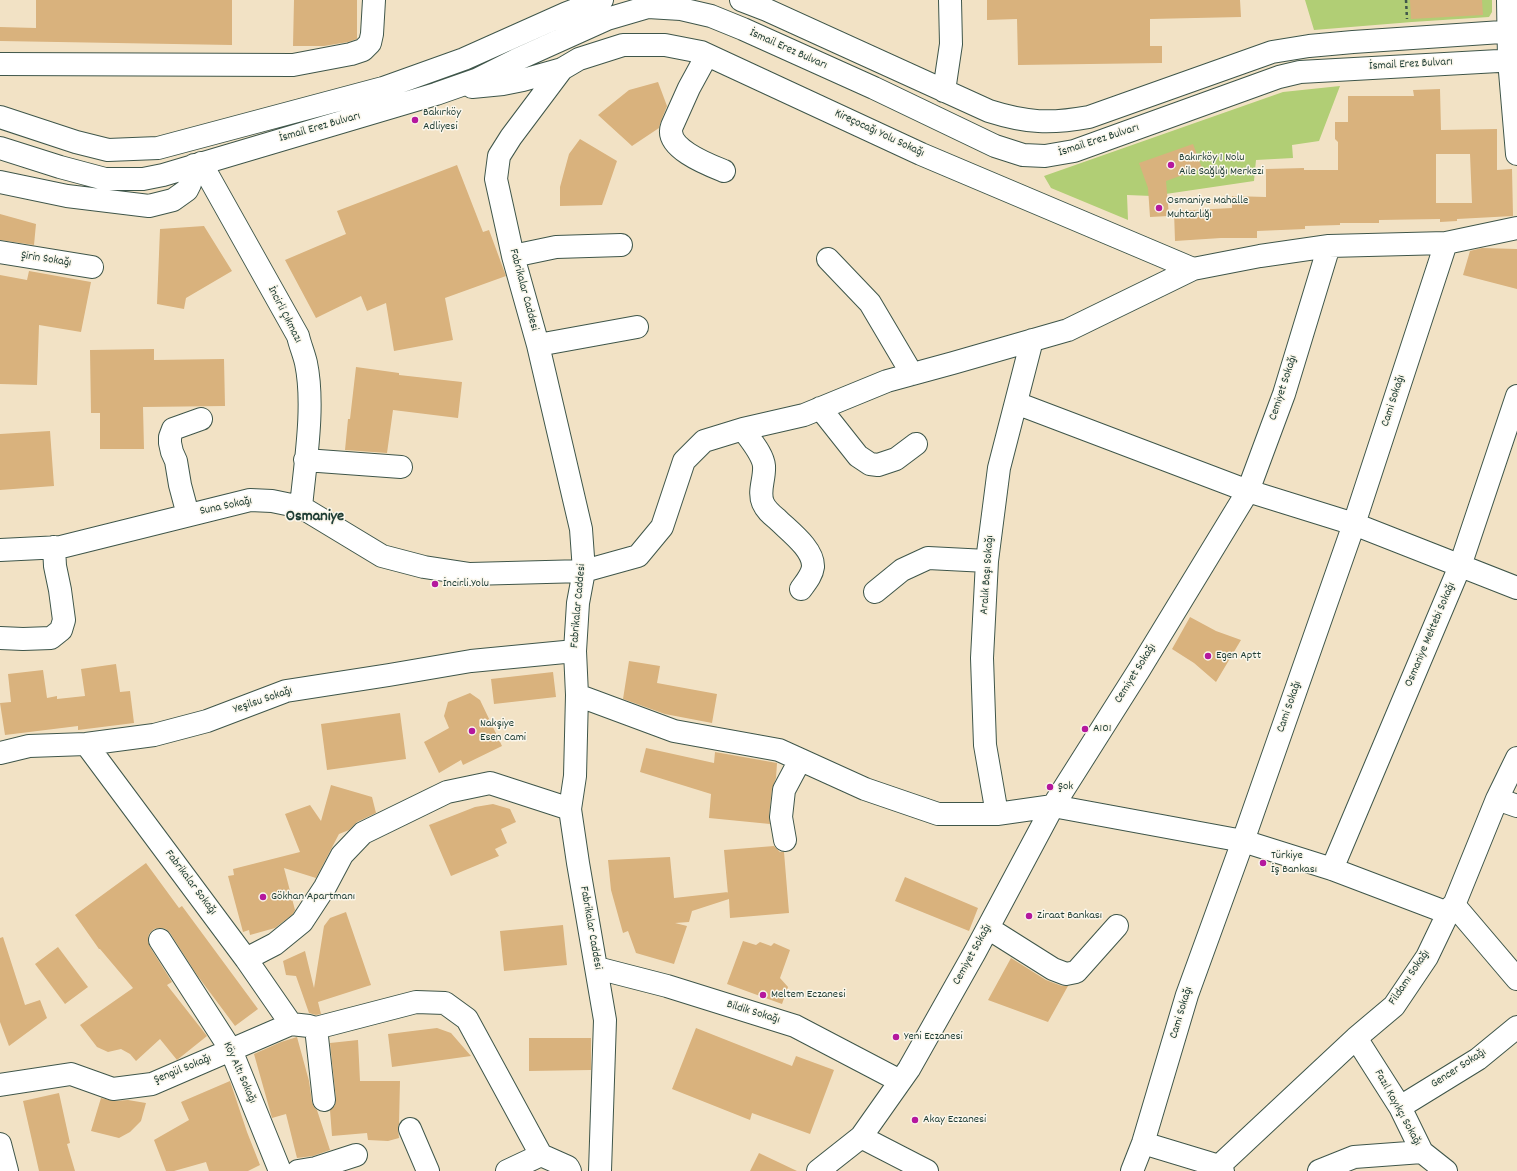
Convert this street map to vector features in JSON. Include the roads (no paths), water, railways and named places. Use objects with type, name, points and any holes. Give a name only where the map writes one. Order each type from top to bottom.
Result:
[{"type":"street","points":[[0,64],[293,65],[351,54],[363,50],[370,43],[372,34],[374,0]]},
{"type":"street","name":"İsmail Erez Bulvarı","points":[[0,117],[76,142],[108,150],[158,148],[383,88],[464,59],[573,7],[602,0]]},
{"type":"street","points":[[741,0],[767,10],[989,111],[1008,117],[1043,122],[1068,120],[1109,110],[1272,52],[1309,46],[1512,32]]},
{"type":"street","points":[[944,91],[952,44],[950,0]]},
{"type":"street","points":[[1508,0],[1512,32],[1517,154]]},
{"type":"street","name":"İsmail Erez Bulvarı","points":[[0,148],[60,167],[106,179],[144,179],[163,175],[436,94],[476,80],[629,6],[681,9],[711,16],[866,85],[995,146],[1023,155],[1045,156],[1074,151],[1279,76],[1300,72],[1513,60]]},
{"type":"street","name":"Kireçocağı Yolu Sokağı","points":[[562,69],[579,59],[623,45],[665,45],[701,52],[921,154],[1193,268]]},
{"type":"street","points":[[707,55],[689,88],[670,131],[678,146],[724,172]]},
{"type":"street","points":[[458,86],[479,87],[503,84],[562,69]]},
{"type":"street","name":"Fabrikalar Caddesi","points":[[562,69],[511,137],[499,156],[496,179],[513,256],[538,345],[581,529],[584,571],[578,603],[575,651],[577,695],[575,776],[570,808],[579,870],[605,1020],[600,1171]]},
{"type":"street","points":[[0,182],[67,196],[149,206],[173,200],[187,190],[197,164]]},
{"type":"street","name":"İncirli Çıkmazı","points":[[197,164],[298,336],[306,364],[309,389],[308,434],[301,507]]},
{"type":"street","name":"Suna Sokağı","points":[[0,550],[61,547],[250,500],[272,500],[301,507],[382,556],[424,567],[470,574],[584,571],[638,556],[662,527],[684,461],[704,441],[743,429],[804,415],[887,381],[1068,330],[1193,268],[1329,246],[1446,243],[1517,228]]},
{"type":"street","name":"Cami Sokağı","points":[[1132,1171],[1143,1143],[1187,995],[1243,841],[1354,524],[1446,243]]},
{"type":"street","points":[[513,256],[556,247],[621,245]]},
{"type":"street","name":"Cemiyet Sokağı","points":[[818,1171],[861,1137],[913,1062],[988,928],[1053,806],[1139,670],[1248,491],[1284,394],[1329,246]]},
{"type":"street","name":"Şirin Sokağı","points":[[0,252],[92,267]]},
{"type":"street","points":[[828,259],[870,302],[912,374]]},
{"type":"street","points":[[538,345],[637,327]]},
{"type":"street","name":"Aralık Başı Sokağı","points":[[997,814],[985,745],[982,658],[987,561],[999,468],[1032,340]]},
{"type":"street","name":"Osmaniye Mektebi Sokağı","points":[[1332,869],[1460,566],[1517,396]]},
{"type":"street","points":[[1016,404],[1248,491],[1354,524],[1517,588]]},
{"type":"street","points":[[820,408],[858,456],[870,464],[878,465],[896,459],[916,444]]},
{"type":"street","points":[[188,515],[180,485],[176,461],[172,452],[170,436],[173,429],[201,419]]},
{"type":"street","points":[[743,429],[759,454],[764,465],[761,491],[762,502],[767,511],[799,540],[812,557],[813,568],[801,589]]},
{"type":"street","points":[[305,460],[401,467]]},
{"type":"street","points":[[0,638],[51,638],[61,630],[64,620],[55,566],[54,547]]},
{"type":"street","points":[[875,592],[902,570],[928,558],[987,561]]},
{"type":"street","name":"Yeşilsu Sokağı","points":[[0,752],[29,746],[86,744],[154,736],[207,721],[286,691],[471,661],[575,651]]},
{"type":"street","points":[[577,695],[674,731],[779,750],[865,789],[938,814],[997,814],[1053,806],[1243,841],[1451,909],[1517,979]]},
{"type":"street","name":"Fabrikalar Sokağı","points":[[86,744],[246,959],[290,1024]]},
{"type":"street","name":"Fildamı Sokağı","points":[[1143,1143],[1221,1169],[1356,1038],[1394,1006],[1427,957],[1507,802],[1517,758]]},
{"type":"street","points":[[785,840],[781,817],[784,790],[800,760]]},
{"type":"street","points":[[246,959],[275,944],[302,922],[325,887],[342,855],[363,833],[447,792],[490,783],[570,808]]},
{"type":"street","points":[[988,928],[1053,969],[1066,974],[1076,972],[1117,926]]},
{"type":"street","name":"Köy Altı Sokağı","points":[[160,940],[231,1050],[280,1171]]},
{"type":"street","name":"Bildik Sokağı","points":[[597,968],[667,986],[795,1026],[900,1081]]},
{"type":"street","points":[[290,1024],[316,1028],[416,1002],[445,1003],[467,1019],[541,1155],[568,1167],[570,1171]]},
{"type":"street","name":"Şengül Sokağı","points":[[0,1085],[71,1074],[113,1088],[152,1084],[290,1024]]},
{"type":"street","name":"Gencer Sokağı","points":[[1400,1107],[1478,1059],[1517,1027]]},
{"type":"street","points":[[316,1028],[324,1100]]},
{"type":"street","name":"Fazıl Kayıkçı Sokağı","points":[[1356,1038],[1400,1107],[1422,1152],[1446,1171]]},
{"type":"street","points":[[410,1129],[428,1171]]},
{"type":"street","points":[[861,1137],[927,1171]]},
{"type":"street","points":[[0,1144],[7,1171]]},
{"type":"street","points":[[1319,1171],[1354,1157],[1422,1152]]},
{"type":"street","points":[[298,1171],[316,1168],[356,1155]]},
{"type":"street","points":[[507,1171],[541,1155]]},
{"type":"place","name":"Bakırköy Adliyesi","points":[[415,120]]},
{"type":"place","name":"Bakırköy 1 Nolu Aile Sağlığı Merkezi","points":[[1171,165]]},
{"type":"place","name":"Osmaniye Mahalle Muhtarlığı","points":[[1159,208]]},
{"type":"place","name":"İncirli Yolu","points":[[435,584]]},
{"type":"place","name":"Egen Aptt","points":[[1208,656]]},
{"type":"place","name":"A101","points":[[1085,729]]},
{"type":"place","name":"Nakşiye Esen Cami","points":[[472,731]]},
{"type":"place","name":"Şok","points":[[1050,787]]},
{"type":"place","name":"Türkiye İş Bankası","points":[[1263,863]]},
{"type":"place","name":"Gökhan Apartmanı","points":[[263,897]]},
{"type":"place","name":"Ziraat Bankası","points":[[1029,916]]},
{"type":"place","name":"Meltem Eczanesi","points":[[763,995]]},
{"type":"place","name":"Yeni Eczanesi","points":[[896,1037]]},
{"type":"place","name":"Akay Eczanesi","points":[[915,1120]]},
{"type":"district","name":"Osmaniye","points":[[315,518]]}]
